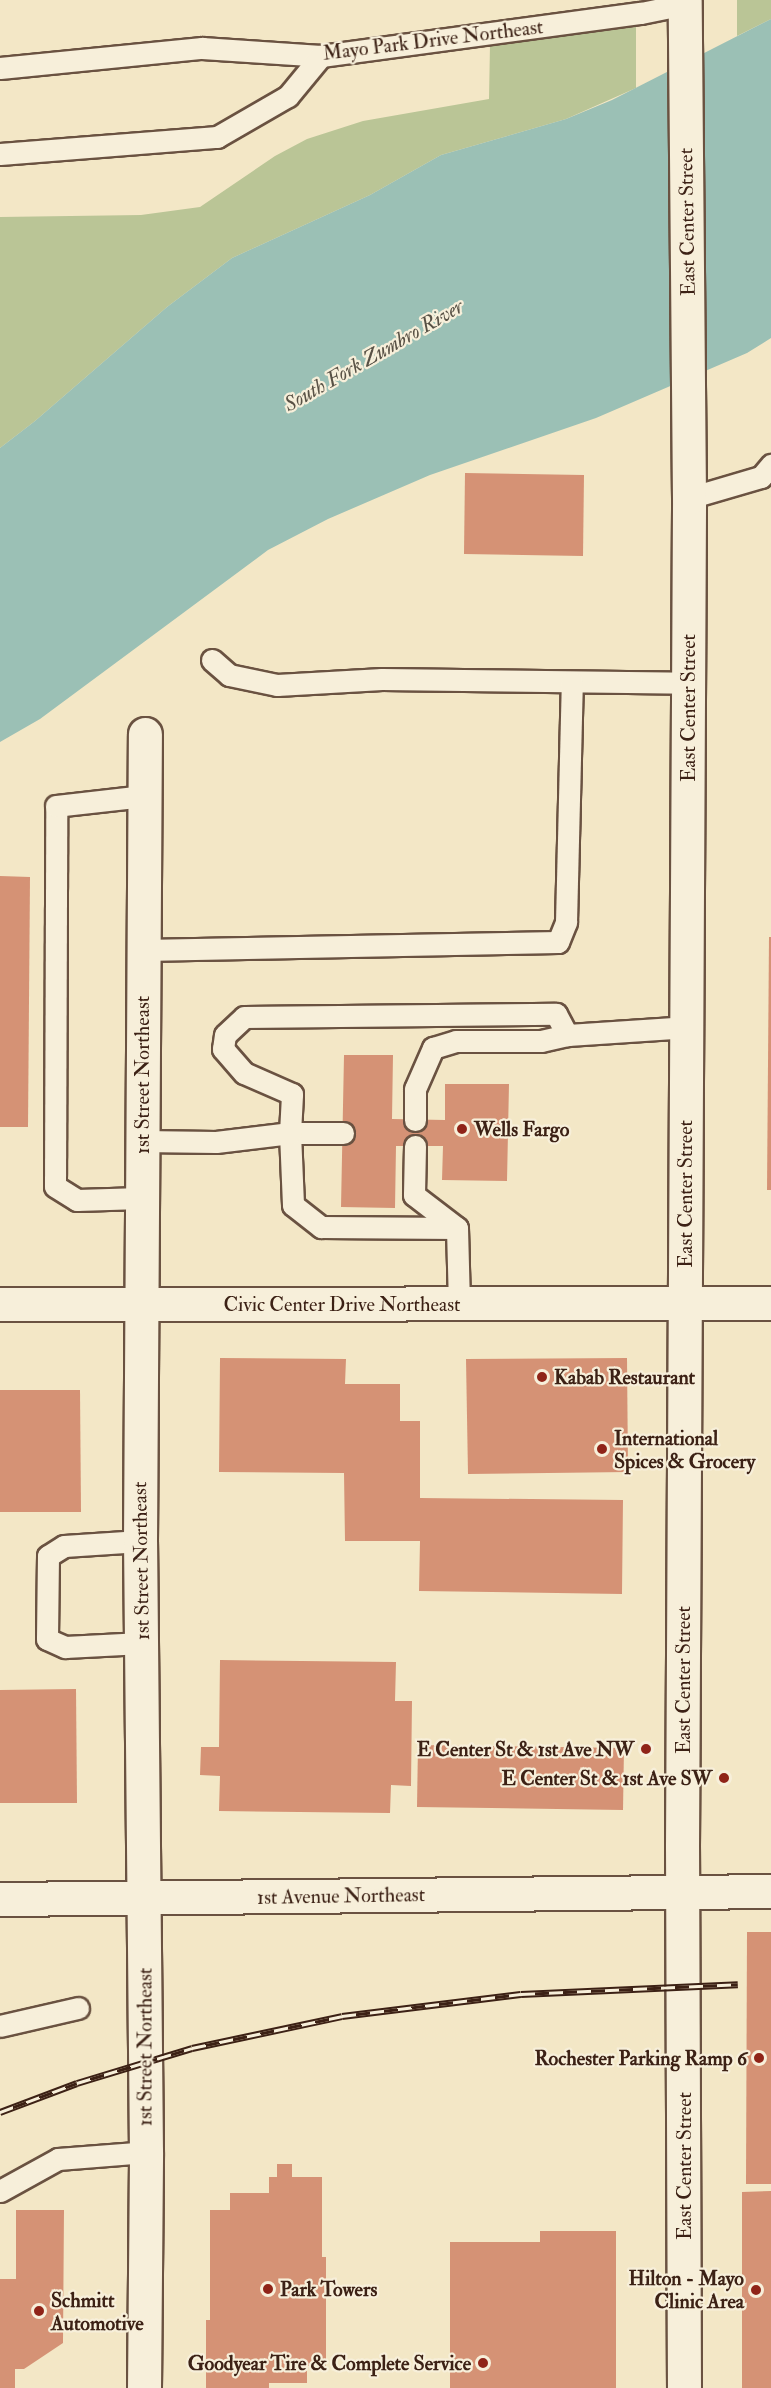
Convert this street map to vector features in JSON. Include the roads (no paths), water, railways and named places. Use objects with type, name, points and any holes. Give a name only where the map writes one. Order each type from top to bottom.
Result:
[{"type":"street","name":"East Center Street","points":[[684,2388],[684,1304],[689,498],[685,2]]},
{"type":"street","name":"1st Street Northeast","points":[[144,2388],[146,2152],[140,1304],[145,734]]},
{"type":"street","name":"Civic Center Drive Northeast","points":[[0,1304],[771,1303]]},
{"type":"street","name":"1st Avenue Northeast","points":[[0,1899],[771,1892]]},
{"type":"lane","name":"Mayo Park Drive Northeast","points":[[0,68],[202,48],[321,56],[641,13],[685,2]]},
{"type":"lane","points":[[0,154],[217,137],[288,96],[321,56]]},
{"type":"lane","points":[[689,498],[761,477],[771,465]]},
{"type":"lane","points":[[212,660],[229,675],[277,685],[382,679],[688,683]]},
{"type":"lane","points":[[143,950],[558,942],[566,922],[572,682]]},
{"type":"lane","points":[[141,1198],[77,1200],[55,1186],[56,806],[144,796]]},
{"type":"lane","points":[[457,1228],[321,1227],[293,1204],[290,1133],[292,1094],[244,1073],[224,1049],[225,1035],[244,1017],[556,1014],[567,1035]]},
{"type":"lane","points":[[415,1120],[416,1089],[433,1048],[456,1041],[541,1041],[567,1035],[686,1027]]},
{"type":"lane","points":[[141,1141],[216,1142],[290,1133],[343,1133]]},
{"type":"lane","points":[[415,1146],[414,1195],[457,1228]]},
{"type":"lane","points":[[457,1228],[459,1304]]},
{"type":"lane","points":[[140,1541],[64,1545],[48,1556],[47,1639],[65,1647],[142,1643]]},
{"type":"lane","points":[[0,2026],[78,2008]]},
{"type":"lane","points":[[0,2191],[58,2159],[146,2152]]},
{"type":"water","name":"South Fork Zumbro River","points":[[771,19],[771,338],[747,353],[596,418],[430,475],[328,519],[268,550],[40,719],[0,742],[0,448],[35,421],[167,307],[232,258],[370,195],[441,155],[566,119],[612,100]]},
{"type":"railway","points":[[0,2112],[77,2083],[192,2048],[342,2016],[521,1994],[738,1984]]},
{"type":"place","name":"Wells Fargo","points":[[462,1129]]},
{"type":"place","name":"Kabab Restaurant","points":[[542,1377]]},
{"type":"place","name":"International Spices & Grocery","points":[[602,1449]]},
{"type":"place","name":"E Center St & 1st Ave NW","points":[[646,1749]]},
{"type":"place","name":"E Center St & 1st Ave SW","points":[[724,1778]]},
{"type":"place","name":"Rochester Parking Ramp 6","points":[[759,2058]]},
{"type":"place","name":"Park Towers","points":[[268,2289]]},
{"type":"place","name":"Hilton - Mayo Clinic Area","points":[[756,2290]]},
{"type":"place","name":"Schmitt Automotive","points":[[39,2311]]},
{"type":"place","name":"Goodyear Tire & Complete Service","points":[[483,2363]]}]
